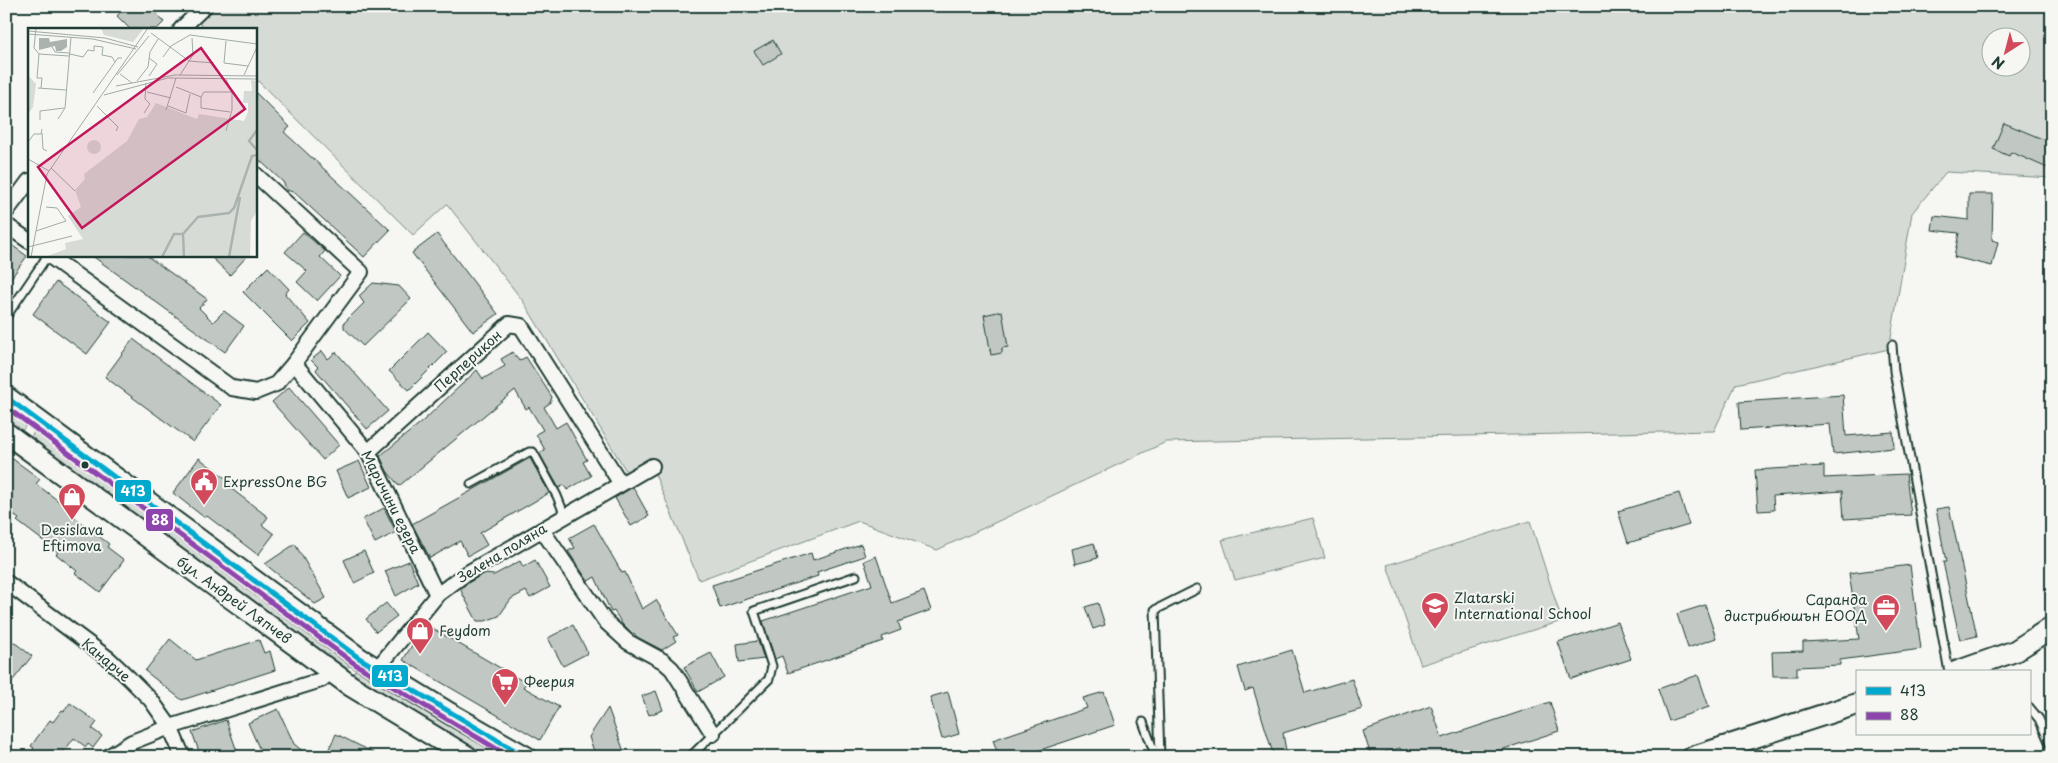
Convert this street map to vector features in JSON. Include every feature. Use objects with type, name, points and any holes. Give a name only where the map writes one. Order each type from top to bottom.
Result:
[{"type":"main road","name":"бул. Андрей Ляпчев","points":[[6,397],[377,669],[526,757]]},
{"type":"main road","name":"бул. Андрей Ляпчев","points":[[6,433],[331,672],[374,701],[468,757]]},
{"type":"main road","points":[[1965,670],[1992,664],[2052,627]]},
{"type":"main road","points":[[1693,757],[1856,704]]},
{"type":"street","points":[[182,28],[205,6]]},
{"type":"street","points":[[49,256],[232,388],[256,392],[276,384],[294,363],[361,272],[256,175]]},
{"type":"street","points":[[6,212],[28,182]]},
{"type":"street","points":[[6,225],[28,240]]},
{"type":"street","name":"Перперикон","points":[[368,452],[508,324],[521,326],[622,484]]},
{"type":"street","name":"Маричини езера","points":[[294,363],[368,452],[437,595]]},
{"type":"street","name":"Зелена поляна","points":[[377,669],[437,595],[464,575],[652,466]]},
{"type":"street","points":[[542,530],[605,622],[628,642],[664,660],[672,669],[713,734]]},
{"type":"street","name":"Канарче","points":[[6,582],[109,659],[151,700],[170,727],[183,757]]},
{"type":"street","points":[[108,757],[132,742],[170,727],[322,680],[331,672]]},
{"type":"lane","points":[[6,317],[47,256]]},
{"type":"lane","points":[[1892,345],[1894,371],[1949,670]]},
{"type":"lane","points":[[471,484],[529,452],[533,452],[557,496],[565,516]]},
{"type":"lane","points":[[690,757],[769,679],[772,666],[754,611],[856,576]]},
{"type":"lane","points":[[1158,757],[1155,610],[1197,589]]},
{"type":"lane","points":[[2030,708],[2039,719],[2052,748]]},
{"type":"lane","points":[[1143,722],[1158,757]]},
{"type":"shaded area","points":[[182,6],[2052,6],[2052,178],[1946,172],[1912,213],[1889,349],[1736,384],[1714,431],[1166,442],[937,550],[859,521],[699,580],[652,467],[631,479],[523,301],[447,204],[413,235],[256,79],[256,28],[204,28]]},
{"type":"shaded area","points":[[6,410],[26,425],[21,433],[6,422]]},
{"type":"shaded area","points":[[35,431],[351,663],[346,671],[29,439]]},
{"type":"shaded area","points":[[1313,518],[1325,558],[1235,580],[1222,540]]},
{"type":"shaded area","points":[[1530,521],[1562,621],[1421,665],[1387,565]]},
{"type":"shaded area","points":[[358,667],[434,716],[507,757],[489,757],[430,724],[352,675]]},
{"type":"building","points":[[126,6],[149,6],[164,22],[158,28],[129,28],[117,16]]},
{"type":"building","points":[[773,40],[781,54],[763,65],[754,51]]},
{"type":"building","points":[[256,93],[290,127],[284,132],[390,230],[364,257],[295,193],[287,190],[283,182],[256,157]]},
{"type":"building","points":[[2004,123],[2052,143],[2052,170],[2011,152],[2009,156],[1993,149]]},
{"type":"building","points":[[1969,194],[1993,194],[1992,240],[1998,242],[1992,266],[1954,257],[1959,233],[1932,230],[1934,216],[1969,220]]},
{"type":"building","points":[[303,232],[325,251],[320,257],[340,276],[317,301],[297,282],[307,271],[285,252]]},
{"type":"building","points":[[437,234],[498,314],[473,332],[412,253]]},
{"type":"building","points":[[6,241],[27,256],[6,285]]},
{"type":"building","points":[[92,256],[147,256],[207,299],[199,308],[213,322],[224,311],[244,326],[225,352]]},
{"type":"building","points":[[210,256],[247,256],[230,275]]},
{"type":"building","points":[[268,267],[289,289],[285,294],[310,323],[292,341],[243,292]]},
{"type":"building","points":[[56,282],[111,322],[87,354],[33,314]]},
{"type":"building","points":[[373,283],[399,286],[411,299],[363,346],[344,328],[344,323],[364,303],[359,296]]},
{"type":"building","points":[[1002,311],[1008,347],[1002,348],[1002,353],[991,355],[984,315]]},
{"type":"building","points":[[428,332],[447,352],[409,390],[389,371]]},
{"type":"building","points":[[133,339],[221,405],[193,442],[105,377]]},
{"type":"building","points":[[322,351],[328,359],[336,352],[388,411],[367,429],[316,370],[318,367],[311,360]]},
{"type":"building","points":[[513,352],[519,361],[526,357],[552,397],[550,403],[544,407],[556,428],[566,422],[587,460],[583,462],[591,476],[567,490],[564,485],[559,488],[539,453],[545,450],[536,434],[543,430],[529,407],[526,409],[515,390],[399,486],[387,471],[380,456],[424,420],[477,370],[483,379],[505,366],[501,359]]},
{"type":"building","points":[[289,387],[339,445],[323,460],[272,402]]},
{"type":"building","points":[[1843,395],[1846,436],[1893,432],[1894,448],[1833,454],[1830,424],[1741,430],[1739,402]]},
{"type":"building","points":[[6,454],[40,479],[36,484],[69,509],[67,511],[109,544],[107,547],[124,560],[100,592],[75,573],[77,571],[56,554],[58,552],[17,521],[19,519],[6,509]]},
{"type":"building","points":[[199,458],[232,483],[229,487],[268,517],[262,525],[274,534],[258,555],[173,493]]},
{"type":"building","points":[[530,458],[549,493],[480,533],[487,545],[468,556],[460,541],[430,558],[412,524]]},
{"type":"building","points":[[359,461],[371,487],[348,498],[336,471]]},
{"type":"building","points":[[1824,466],[1824,478],[1906,474],[1911,515],[1844,519],[1842,491],[1773,496],[1774,510],[1758,511],[1755,470]]},
{"type":"building","points":[[633,487],[649,516],[631,526],[615,498]]},
{"type":"building","points":[[1679,493],[1689,525],[1628,543],[1618,511]]},
{"type":"building","points":[[1949,507],[1977,636],[1960,640],[1943,562],[1946,562],[1936,509]]},
{"type":"building","points":[[384,508],[396,532],[375,543],[363,519]]},
{"type":"building","points":[[594,524],[622,573],[625,572],[642,609],[656,600],[678,635],[673,637],[676,641],[662,650],[637,637],[634,633],[632,634],[623,625],[614,611],[611,612],[595,577],[588,581],[568,551],[575,548],[569,538]]},
{"type":"building","points":[[1094,543],[1098,558],[1075,564],[1072,549]]},
{"type":"building","points":[[295,544],[326,598],[315,604],[265,564]]},
{"type":"building","points":[[861,544],[865,556],[817,572],[818,576],[720,608],[712,585],[811,553],[813,560]]},
{"type":"building","points":[[364,551],[374,573],[354,583],[344,560]]},
{"type":"building","points":[[876,556],[892,603],[924,591],[931,610],[898,622],[901,630],[882,637],[883,641],[788,673],[782,656],[775,659],[763,621],[872,585],[864,561]]},
{"type":"building","points":[[535,560],[550,587],[530,598],[526,591],[511,599],[499,616],[485,621],[477,621],[461,591],[463,586],[483,574],[494,575],[520,561],[523,567]]},
{"type":"building","points":[[409,561],[418,583],[396,596],[385,571]]},
{"type":"building","points":[[1910,565],[1921,649],[1840,660],[1840,665],[1797,667],[1797,676],[1773,676],[1772,652],[1803,651],[1803,642],[1859,639],[1849,573]]},
{"type":"building","points":[[386,603],[397,616],[376,632],[366,619]]},
{"type":"building","points":[[1098,603],[1105,625],[1093,629],[1085,607]]},
{"type":"building","points":[[1705,605],[1716,638],[1688,648],[1677,614]]},
{"type":"building","points":[[1618,622],[1631,659],[1571,679],[1558,642]]},
{"type":"building","points":[[425,624],[526,683],[523,687],[559,707],[540,740],[403,660]]},
{"type":"building","points":[[573,625],[588,653],[563,666],[548,638]]},
{"type":"building","points":[[6,636],[32,656],[6,689]]},
{"type":"building","points":[[170,639],[196,660],[259,640],[264,653],[270,651],[275,670],[182,700],[145,671]]},
{"type":"building","points":[[758,641],[764,659],[739,662],[737,644]]},
{"type":"building","points":[[1292,650],[1305,693],[1352,679],[1362,709],[1283,733],[1287,757],[1274,757],[1253,688],[1245,691],[1238,667]]},
{"type":"building","points":[[711,653],[724,677],[698,692],[684,667]]},
{"type":"building","points":[[1698,675],[1709,707],[1669,721],[1658,689]]},
{"type":"building","points":[[656,691],[663,710],[649,715],[642,696]]},
{"type":"building","points":[[948,692],[959,734],[942,739],[930,697]]},
{"type":"building","points":[[1104,692],[1115,725],[1019,757],[999,757],[993,740],[1087,708],[1083,698]]},
{"type":"building","points":[[1550,702],[1559,731],[1479,757],[1403,757],[1400,748],[1371,756],[1363,731],[1431,706],[1442,738]]},
{"type":"building","points":[[70,703],[97,722],[92,729],[102,736],[93,748],[88,744],[86,747],[74,738],[60,757],[28,757],[34,748],[31,746],[50,720],[53,722]]},
{"type":"building","points":[[608,708],[626,757],[596,757],[589,737]]},
{"type":"building","points":[[278,709],[294,744],[310,757],[263,757],[248,723]]},
{"type":"building","points":[[226,720],[239,757],[201,757],[192,732]]},
{"type":"building","points":[[336,734],[382,757],[325,757]]},
{"type":"transit line","name":"413","points":[[6,397],[359,658],[526,757]]},
{"type":"transit line","name":"88","points":[[6,407],[355,664],[510,757]]},
{"type":"place","name":"ExpressOne BG","points":[[204,506]]},
{"type":"place","name":"Desislava Eftimova","points":[[72,521]]},
{"type":"place","name":"Zlatarski International School","points":[[1435,630]]},
{"type":"place","name":"Саранда дистрибюшън ЕООД","points":[[1886,632]]},
{"type":"place","name":"Feydom","points":[[420,655]]},
{"type":"place","name":"Феерия","points":[[505,706]]}]
